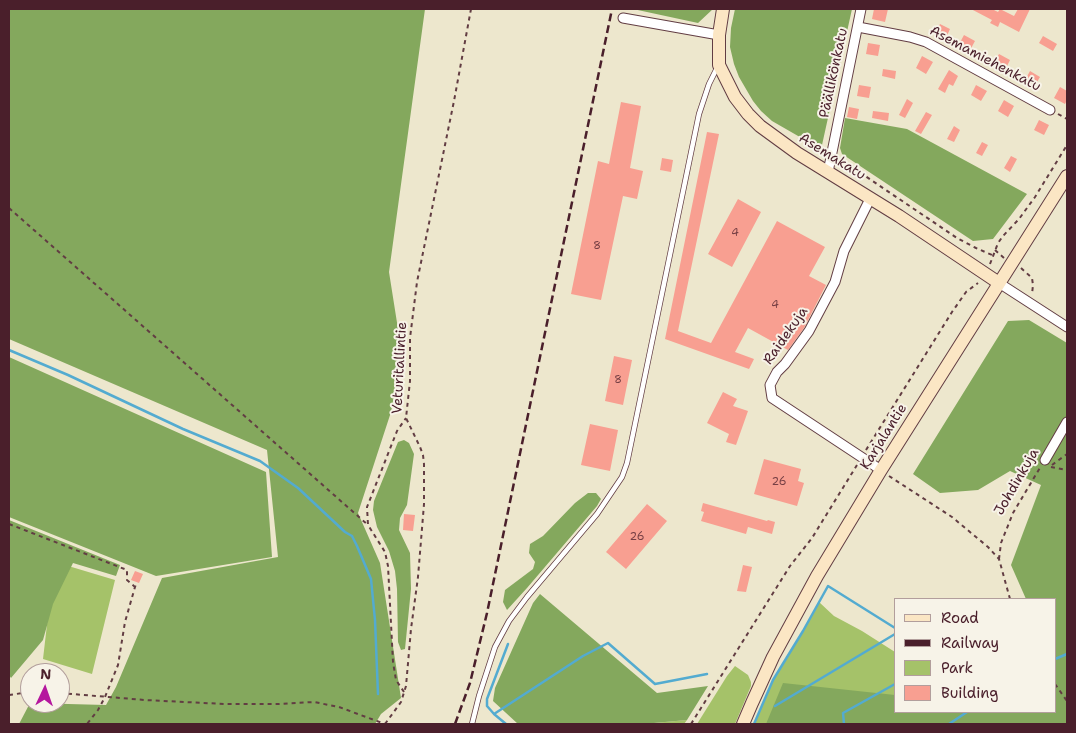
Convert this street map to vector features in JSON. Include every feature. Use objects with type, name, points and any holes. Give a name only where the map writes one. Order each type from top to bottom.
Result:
[{"type":"main road","name":"Asemakatu","points":[[723,9],[719,35],[719,65],[735,97],[760,126],[797,153],[899,216],[999,283]]},
{"type":"main road","name":"Karjalantie","points":[[743,724],[773,657],[817,576],[881,470],[1067,176]]},
{"type":"street","name":"Päällikönkatu","points":[[828,172],[861,9]]},
{"type":"street","points":[[624,18],[719,35]]},
{"type":"street","name":"Asemamiehenkatu","points":[[858,27],[910,36],[926,42],[1050,110]]},
{"type":"street","name":"Raidekuja","points":[[870,199],[844,251],[835,282],[809,331],[777,372],[770,385],[772,398],[881,470]]},
{"type":"street","points":[[999,283],[1067,327]]},
{"type":"street","name":"Johdinkuja","points":[[1048,463],[1067,422]]},
{"type":"lane","points":[[472,724],[495,647],[509,621],[597,514],[622,477],[638,414],[699,114],[709,84],[719,65]]},
{"type":"path","name":"Veturitallintie","points":[[385,724],[401,702],[406,686],[424,504],[423,455],[406,418],[410,381],[410,338],[417,282],[471,9]]},
{"type":"path","name":"Asemamiehenkatu","points":[[1050,110],[1067,119]]},
{"type":"path","points":[[990,265],[995,250],[1003,236],[1035,197],[1067,145]]},
{"type":"path","points":[[832,153],[957,238],[993,256]]},
{"type":"path","points":[[9,208],[368,525],[385,552],[388,566],[393,662],[396,680],[404,692]]},
{"type":"path","points":[[995,250],[1004,258]]},
{"type":"path","points":[[1023,270],[1032,278],[1031,303]]},
{"type":"path","points":[[691,724],[790,566],[812,538],[952,312],[966,292],[977,284]]},
{"type":"path","points":[[368,525],[366,507],[397,431],[406,418]]},
{"type":"path","points":[[1048,463],[1067,454]]},
{"type":"path","points":[[1048,463],[1067,470]]},
{"type":"path","name":"Johdinkuja","points":[[999,559],[1001,544],[1013,513],[1048,463]]},
{"type":"path","points":[[881,470],[952,516],[988,547],[999,559],[1006,591],[1010,598]]},
{"type":"path","points":[[9,524],[127,570],[127,580],[135,585],[125,622],[118,665],[105,697],[88,724]]},
{"type":"path","points":[[1056,685],[1067,701]]},
{"type":"path","points":[[70,694],[224,704],[314,702],[339,706],[385,724]]},
{"type":"green space","points":[[9,9],[425,9],[389,272],[398,329],[399,368],[391,412],[358,513],[380,563],[401,698],[381,714],[375,724],[19,724],[25,713],[70,713],[70,704],[106,705],[116,687],[162,578],[278,557],[267,450],[9,339]]},
{"type":"green space","points":[[633,9],[713,9],[698,23]]},
{"type":"green space","points":[[735,9],[852,9],[822,145],[812,144],[772,121],[753,101],[739,77],[730,47]]},
{"type":"green space","points":[[845,118],[907,129],[1027,194],[993,239],[973,241],[842,154],[840,148]]},
{"type":"green space","points":[[1029,320],[1067,343],[1067,724],[766,724],[783,683],[894,695],[894,713],[1056,713],[1056,598],[1026,598],[1011,565],[1041,485],[1010,471],[978,490],[940,493],[913,474],[1008,321]]},
{"type":"green space","points":[[9,357],[266,472],[272,557],[156,576],[9,517]]},
{"type":"green space","points":[[404,440],[409,443],[414,454],[407,505],[400,518],[399,530],[410,553],[411,589],[405,649],[401,650],[398,642],[395,571],[389,551],[377,527],[373,510],[374,501],[398,442]]},
{"type":"green space","points":[[588,493],[596,493],[601,499],[597,506],[507,610],[503,602],[505,590],[533,569],[535,562],[529,553],[530,544],[543,536],[575,503]]},
{"type":"green space","points":[[9,520],[120,565],[116,576],[73,563],[53,604],[43,640],[24,663],[20,663],[20,667],[11,678],[9,675]]},
{"type":"green space","points":[[65,565],[115,580],[92,674],[70,667],[70,663],[56,663],[43,659],[48,616]]},
{"type":"green space","points":[[540,594],[657,693],[708,686],[687,720],[643,724],[518,724],[493,701],[495,688],[533,603]]},
{"type":"green space","points":[[819,602],[834,616],[894,651],[894,713],[1020,724],[754,724],[773,680]]},
{"type":"green space","points":[[735,666],[748,675],[751,686],[735,724],[697,724],[727,676]]},
{"type":"green space","points":[[687,720],[684,724],[643,724]]},
{"type":"building","points":[[874,9],[888,9],[885,22],[872,19]]},
{"type":"building","points":[[971,9],[992,9],[998,12],[1000,9],[1014,16],[1018,9],[1030,9],[1019,32],[1000,22],[998,27],[990,23],[992,20]]},
{"type":"building","points":[[940,24],[950,29],[945,40],[934,34]]},
{"type":"building","points":[[964,35],[975,41],[969,52],[958,46]]},
{"type":"building","points":[[1043,36],[1057,44],[1053,51],[1039,43]]},
{"type":"building","points":[[868,43],[880,45],[878,56],[866,54]]},
{"type":"building","points":[[999,54],[1010,60],[1004,72],[993,65]]},
{"type":"building","points":[[922,56],[933,62],[926,74],[916,68]]},
{"type":"building","points":[[883,69],[896,71],[895,79],[882,76]]},
{"type":"building","points":[[949,70],[958,76],[953,86],[949,84],[945,93],[938,89]]},
{"type":"building","points":[[1030,71],[1040,77],[1034,87],[1024,82]]},
{"type":"building","points":[[859,85],[871,87],[869,98],[857,96]]},
{"type":"building","points":[[976,85],[987,91],[981,101],[971,95]]},
{"type":"building","points":[[1060,87],[1067,91],[1065,104],[1054,98]]},
{"type":"building","points":[[907,99],[913,103],[905,118],[899,115]]},
{"type":"building","points":[[1004,100],[1014,106],[1008,117],[998,111]]},
{"type":"building","points":[[621,102],[641,106],[630,168],[643,171],[637,199],[623,196],[601,300],[571,294],[598,161],[609,164]]},
{"type":"building","points":[[849,107],[859,109],[857,119],[847,117]]},
{"type":"building","points":[[873,111],[889,113],[888,121],[872,118]]},
{"type":"building","points":[[926,112],[932,115],[921,134],[915,131]]},
{"type":"building","points":[[1039,120],[1049,125],[1044,135],[1034,130]]},
{"type":"building","points":[[954,126],[960,130],[954,142],[947,139]]},
{"type":"building","points":[[707,132],[719,134],[678,331],[711,343],[777,221],[825,247],[809,276],[826,285],[804,328],[788,350],[748,328],[735,352],[754,359],[749,369],[665,339]]},
{"type":"building","points":[[982,142],[988,145],[982,156],[976,153]]},
{"type":"building","points":[[1011,156],[1017,159],[1010,172],[1004,168]]},
{"type":"building","points":[[662,158],[673,160],[671,172],[660,170]]},
{"type":"building","points":[[738,199],[761,212],[732,267],[708,254]]},
{"type":"building","points":[[614,356],[632,360],[623,405],[605,401]]},
{"type":"building","points":[[723,392],[737,399],[733,406],[748,411],[736,445],[726,442],[729,434],[707,423]]},
{"type":"building","points":[[590,424],[618,430],[610,471],[581,465]]},
{"type":"building","points":[[764,459],[801,469],[798,481],[804,483],[797,506],[754,494]]},
{"type":"building","points":[[703,503],[775,522],[772,534],[748,527],[746,534],[701,521],[704,512],[701,511]]},
{"type":"building","points":[[647,504],[667,521],[626,569],[606,552]]},
{"type":"building","points":[[404,514],[415,515],[413,531],[403,530]]},
{"type":"building","points":[[743,565],[752,567],[746,592],[737,591]]},
{"type":"building","points":[[135,571],[143,574],[139,583],[131,580]]},
{"type":"waterway","points":[[9,350],[68,375],[183,429],[260,461],[298,488],[345,532],[352,536],[371,579],[375,620],[378,694]]},
{"type":"waterway","points":[[754,724],[773,680],[828,586],[894,627]]},
{"type":"waterway","points":[[775,706],[894,635]]},
{"type":"waterway","points":[[494,714],[583,656],[608,643],[655,684],[707,674]]},
{"type":"waterway","points":[[506,724],[487,706],[487,699],[508,644]]},
{"type":"waterway","points":[[1056,659],[1067,654]]},
{"type":"waterway","points":[[844,724],[843,713],[894,685]]},
{"type":"waterway","points":[[949,724],[966,713]]},
{"type":"railway","points":[[455,724],[470,683],[487,613],[612,9]]}]
